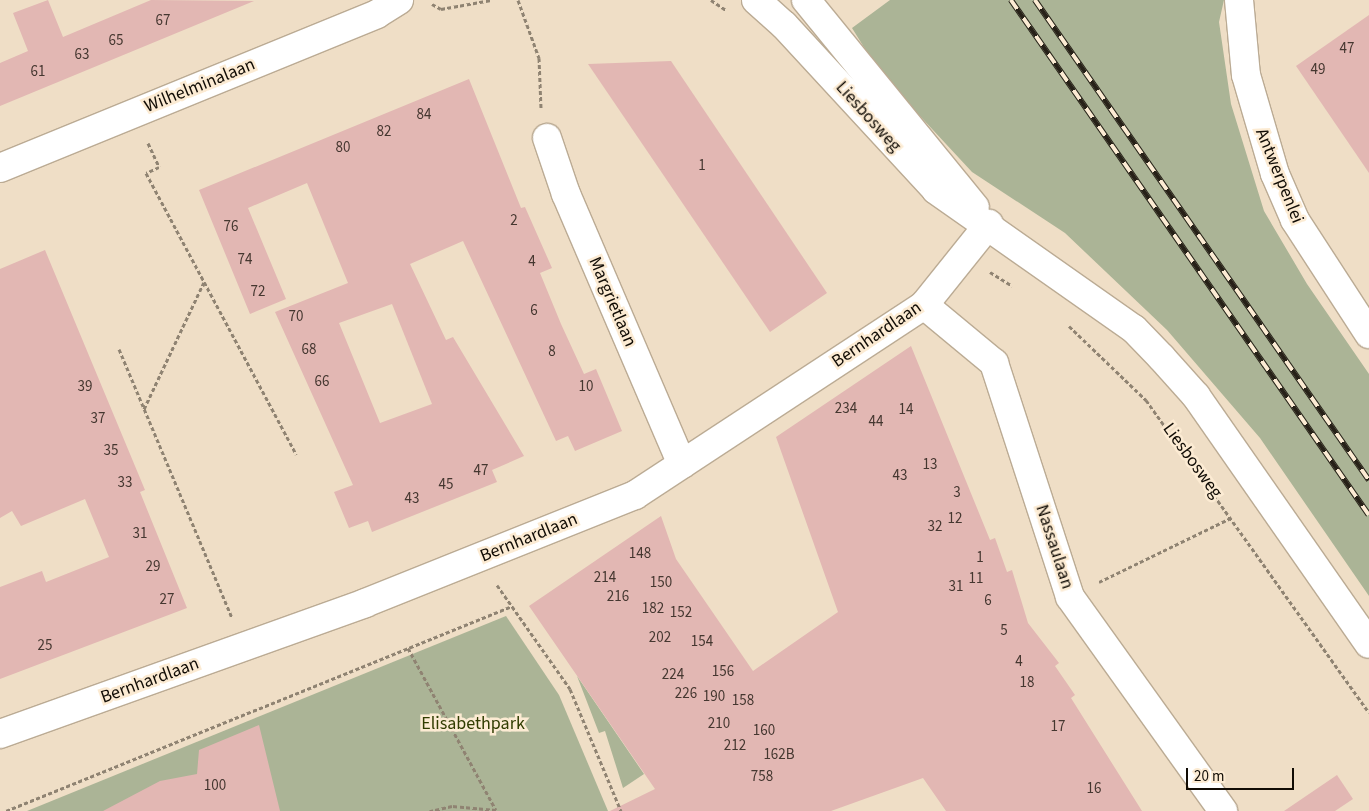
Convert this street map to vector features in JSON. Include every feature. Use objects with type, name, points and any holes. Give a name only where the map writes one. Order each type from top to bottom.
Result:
[{"type":"street","name":"Wilhelminalaan","points":[[0,168],[376,14],[399,0]]},
{"type":"street","name":"Liesbosweg","points":[[756,0],[784,25],[936,190],[989,224],[1134,329],[1162,358],[1196,396],[1369,644]]},
{"type":"street","name":"Liesbosweg","points":[[806,0],[989,224]]},
{"type":"street","name":"Antwerpenlei","points":[[1239,0],[1246,75],[1274,174],[1295,220],[1369,334]]},
{"type":"street","name":"Margrietlaan","points":[[547,138],[566,194],[682,464]]},
{"type":"street","name":"Bernhardlaan","points":[[0,734],[244,647],[636,495],[924,305],[966,257],[989,224]]},
{"type":"street","name":"Nassaulaan","points":[[924,305],[994,363],[1070,597],[1223,811]]},
{"type":"path","points":[[426,0],[441,9],[491,0]]},
{"type":"path","points":[[518,0],[539,58],[541,124],[547,138]]},
{"type":"path","points":[[136,112],[159,168],[146,173],[296,454]]},
{"type":"path","points":[[966,257],[1020,291]]},
{"type":"path","points":[[144,409],[204,281]]},
{"type":"path","name":"Liesbosweg","points":[[1064,322],[1146,400],[1233,517],[1369,713]]},
{"type":"path","points":[[119,349],[244,647]]},
{"type":"path","points":[[1070,597],[1233,517]]},
{"type":"path","points":[[6,811],[512,606],[570,689],[621,811]]},
{"type":"path","points":[[408,648],[497,811]]},
{"type":"path","points":[[430,811],[452,806],[501,811]]},
{"type":"green space","points":[[890,0],[1224,0],[1219,22],[1231,104],[1264,211],[1307,284],[1369,374],[1369,596],[1260,438],[1167,330],[1065,233],[972,172],[880,73],[852,28]]},
{"type":"green space","name":"Elisabethpark","points":[[506,616],[559,695],[608,811],[27,811]]},
{"type":"green space","points":[[577,676],[644,774],[623,788],[605,731],[599,733]]},
{"type":"building","points":[[48,0],[63,37],[151,0],[254,1],[0,106],[0,63],[28,51],[13,13]]},
{"type":"building","points":[[1369,15],[1369,173],[1296,66]]},
{"type":"building","points":[[671,61],[827,293],[770,332],[588,64]]},
{"type":"building","points":[[469,79],[521,208],[525,207],[552,268],[540,273],[561,324],[584,374],[596,369],[622,431],[575,451],[568,436],[556,441],[463,241],[410,264],[446,340],[453,337],[524,456],[492,470],[497,482],[372,532],[368,521],[349,528],[334,492],[353,485],[275,312],[348,283],[307,183],[248,208],[286,299],[250,314],[199,190]],"holes":[[[392,304],[432,404],[380,423],[339,323]]]},
{"type":"building","points":[[45,250],[145,490],[140,492],[187,608],[0,679],[0,587],[42,571],[46,582],[109,557],[85,499],[21,526],[12,511],[0,518],[0,269]]},
{"type":"building","points":[[911,346],[990,540],[995,538],[1007,572],[1012,570],[1028,623],[1059,663],[1055,666],[1075,695],[1071,698],[1142,811],[946,811],[923,778],[831,811],[610,811],[655,789],[529,606],[661,516],[676,559],[753,671],[838,612],[776,437]]},
{"type":"building","points":[[259,725],[280,811],[103,811],[160,781],[197,774],[199,750]]},
{"type":"building","points":[[1337,775],[1353,799],[1335,811],[1284,811]]},
{"type":"railway","points":[[1011,0],[1369,515]]},
{"type":"railway","points":[[1035,0],[1369,480]]}]
